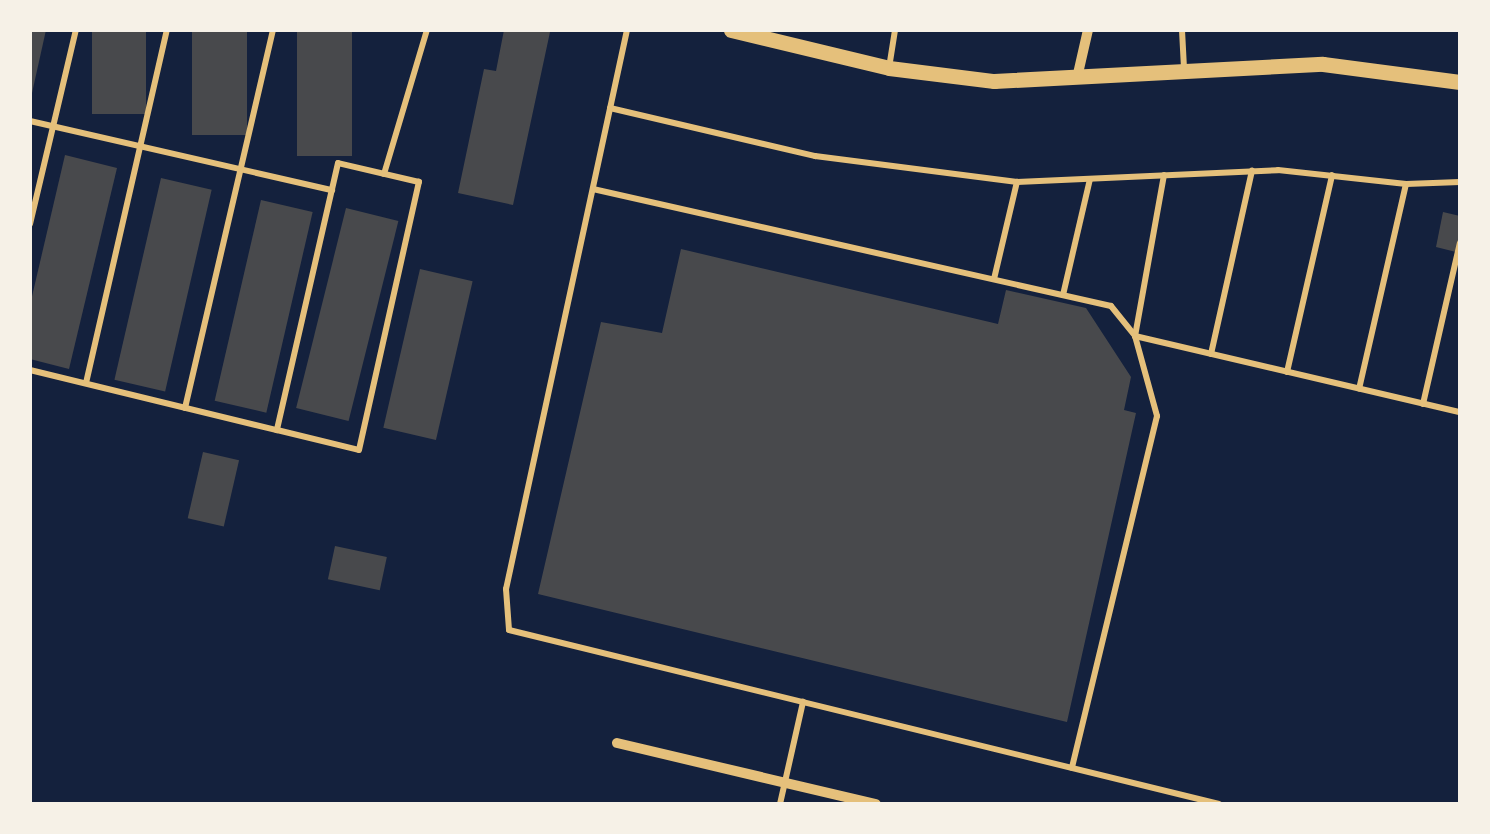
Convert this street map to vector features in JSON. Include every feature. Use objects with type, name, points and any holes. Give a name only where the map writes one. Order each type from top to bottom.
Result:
[{"type":"street","points":[[731,30],[889,68],[994,81],[1323,64],[1460,82]]},
{"type":"street","points":[[1076,79],[1088,30]]},
{"type":"street","points":[[618,743],[876,804]]},
{"type":"lane","points":[[30,224],[76,30]]},
{"type":"lane","points":[[86,384],[168,30]]},
{"type":"lane","points":[[184,408],[274,30]]},
{"type":"lane","points":[[384,174],[427,30]]},
{"type":"lane","points":[[627,30],[506,589],[509,630],[1219,804]]},
{"type":"lane","points":[[889,68],[895,30]]},
{"type":"lane","points":[[1182,30],[1184,70]]},
{"type":"lane","points":[[610,108],[814,156],[1017,182],[1252,171],[1406,184],[1460,182]]},
{"type":"lane","points":[[30,121],[332,190]]},
{"type":"lane","points":[[30,370],[359,450],[419,182],[338,163],[277,430]]},
{"type":"lane","points":[[1211,354],[1252,171]]},
{"type":"lane","points":[[1072,768],[1157,416],[1136,336],[1164,175]]},
{"type":"lane","points":[[1287,372],[1332,176]]},
{"type":"lane","points":[[1064,295],[1090,179]]},
{"type":"lane","points":[[994,280],[1017,182]]},
{"type":"lane","points":[[1359,389],[1406,184]]},
{"type":"lane","points":[[593,190],[1111,306],[1136,336],[1460,412]]},
{"type":"lane","points":[[1422,404],[1460,243]]},
{"type":"lane","points":[[780,804],[803,702]]},
{"type":"building","points":[[30,30],[46,30],[32,93],[30,93]]},
{"type":"building","points":[[92,30],[146,30],[146,114],[92,114]]},
{"type":"building","points":[[192,30],[247,30],[247,135],[192,135]]},
{"type":"building","points":[[297,30],[352,30],[352,156],[297,156]]},
{"type":"building","points":[[504,30],[550,32],[513,205],[458,193],[484,69],[496,71]]},
{"type":"building","points":[[65,155],[117,168],[69,369],[30,359],[30,305]]},
{"type":"building","points":[[161,178],[212,190],[165,391],[114,380]]},
{"type":"building","points":[[261,200],[313,212],[266,413],[215,401]]},
{"type":"building","points":[[346,208],[398,221],[349,421],[296,408]]},
{"type":"building","points":[[1443,212],[1460,216],[1460,253],[1436,247]]},
{"type":"building","points":[[681,249],[998,324],[1006,290],[1086,308],[1131,377],[1124,410],[1136,413],[1067,722],[538,594],[601,322],[662,333]]},
{"type":"building","points":[[420,269],[473,281],[436,440],[383,428]]},
{"type":"building","points":[[203,452],[239,460],[224,527],[188,518]]},
{"type":"building","points":[[335,546],[387,557],[380,590],[328,579]]}]
